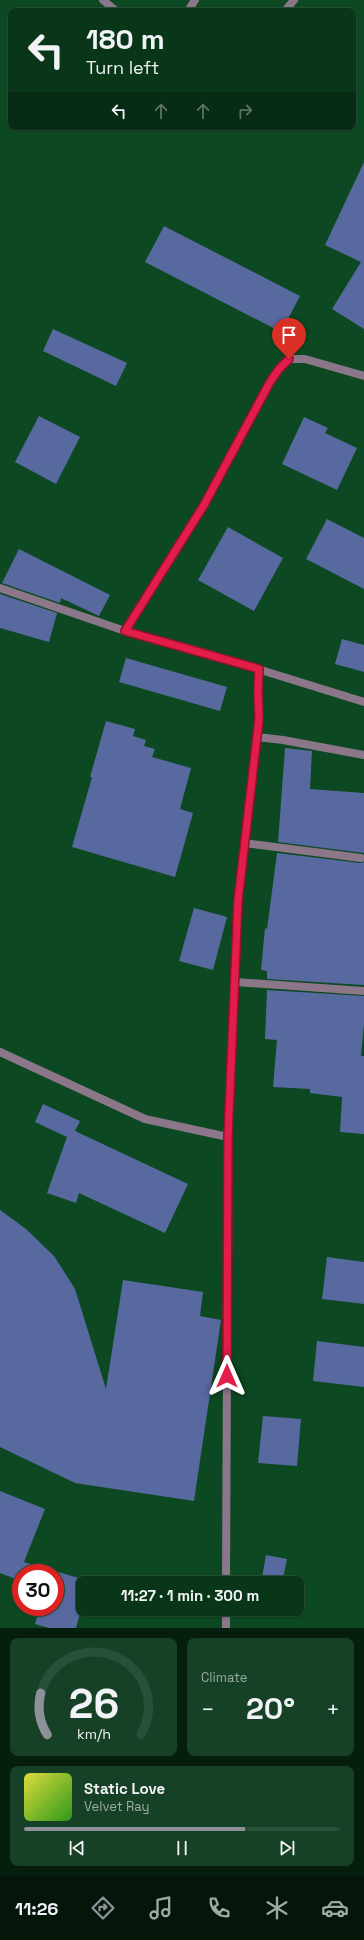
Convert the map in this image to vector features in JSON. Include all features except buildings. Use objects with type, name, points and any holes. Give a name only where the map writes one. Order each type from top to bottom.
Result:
[{"type":"street","points":[[103,0],[112,8]]},
{"type":"street","points":[[287,8],[294,0]]},
{"type":"street","points":[[125,631],[204,505],[270,382],[279,369],[289,359],[305,359],[364,376]]},
{"type":"street","points":[[0,588],[125,631],[259,669],[364,702]]},
{"type":"street","points":[[226,1576],[228,1137],[238,901],[259,719],[259,669]]},
{"type":"street","points":[[257,736],[364,755]]},
{"type":"street","points":[[244,843],[361,858]]},
{"type":"street","points":[[235,982],[364,991]]},
{"type":"street","points":[[0,1052],[145,1119],[228,1137]]},
{"type":"street","points":[[226,1616],[226,1628]]},
{"type":"route","points":[[227,1376],[228,1137],[238,901],[259,719],[259,669],[125,631],[204,505],[270,382],[279,369],[289,359]]}]
